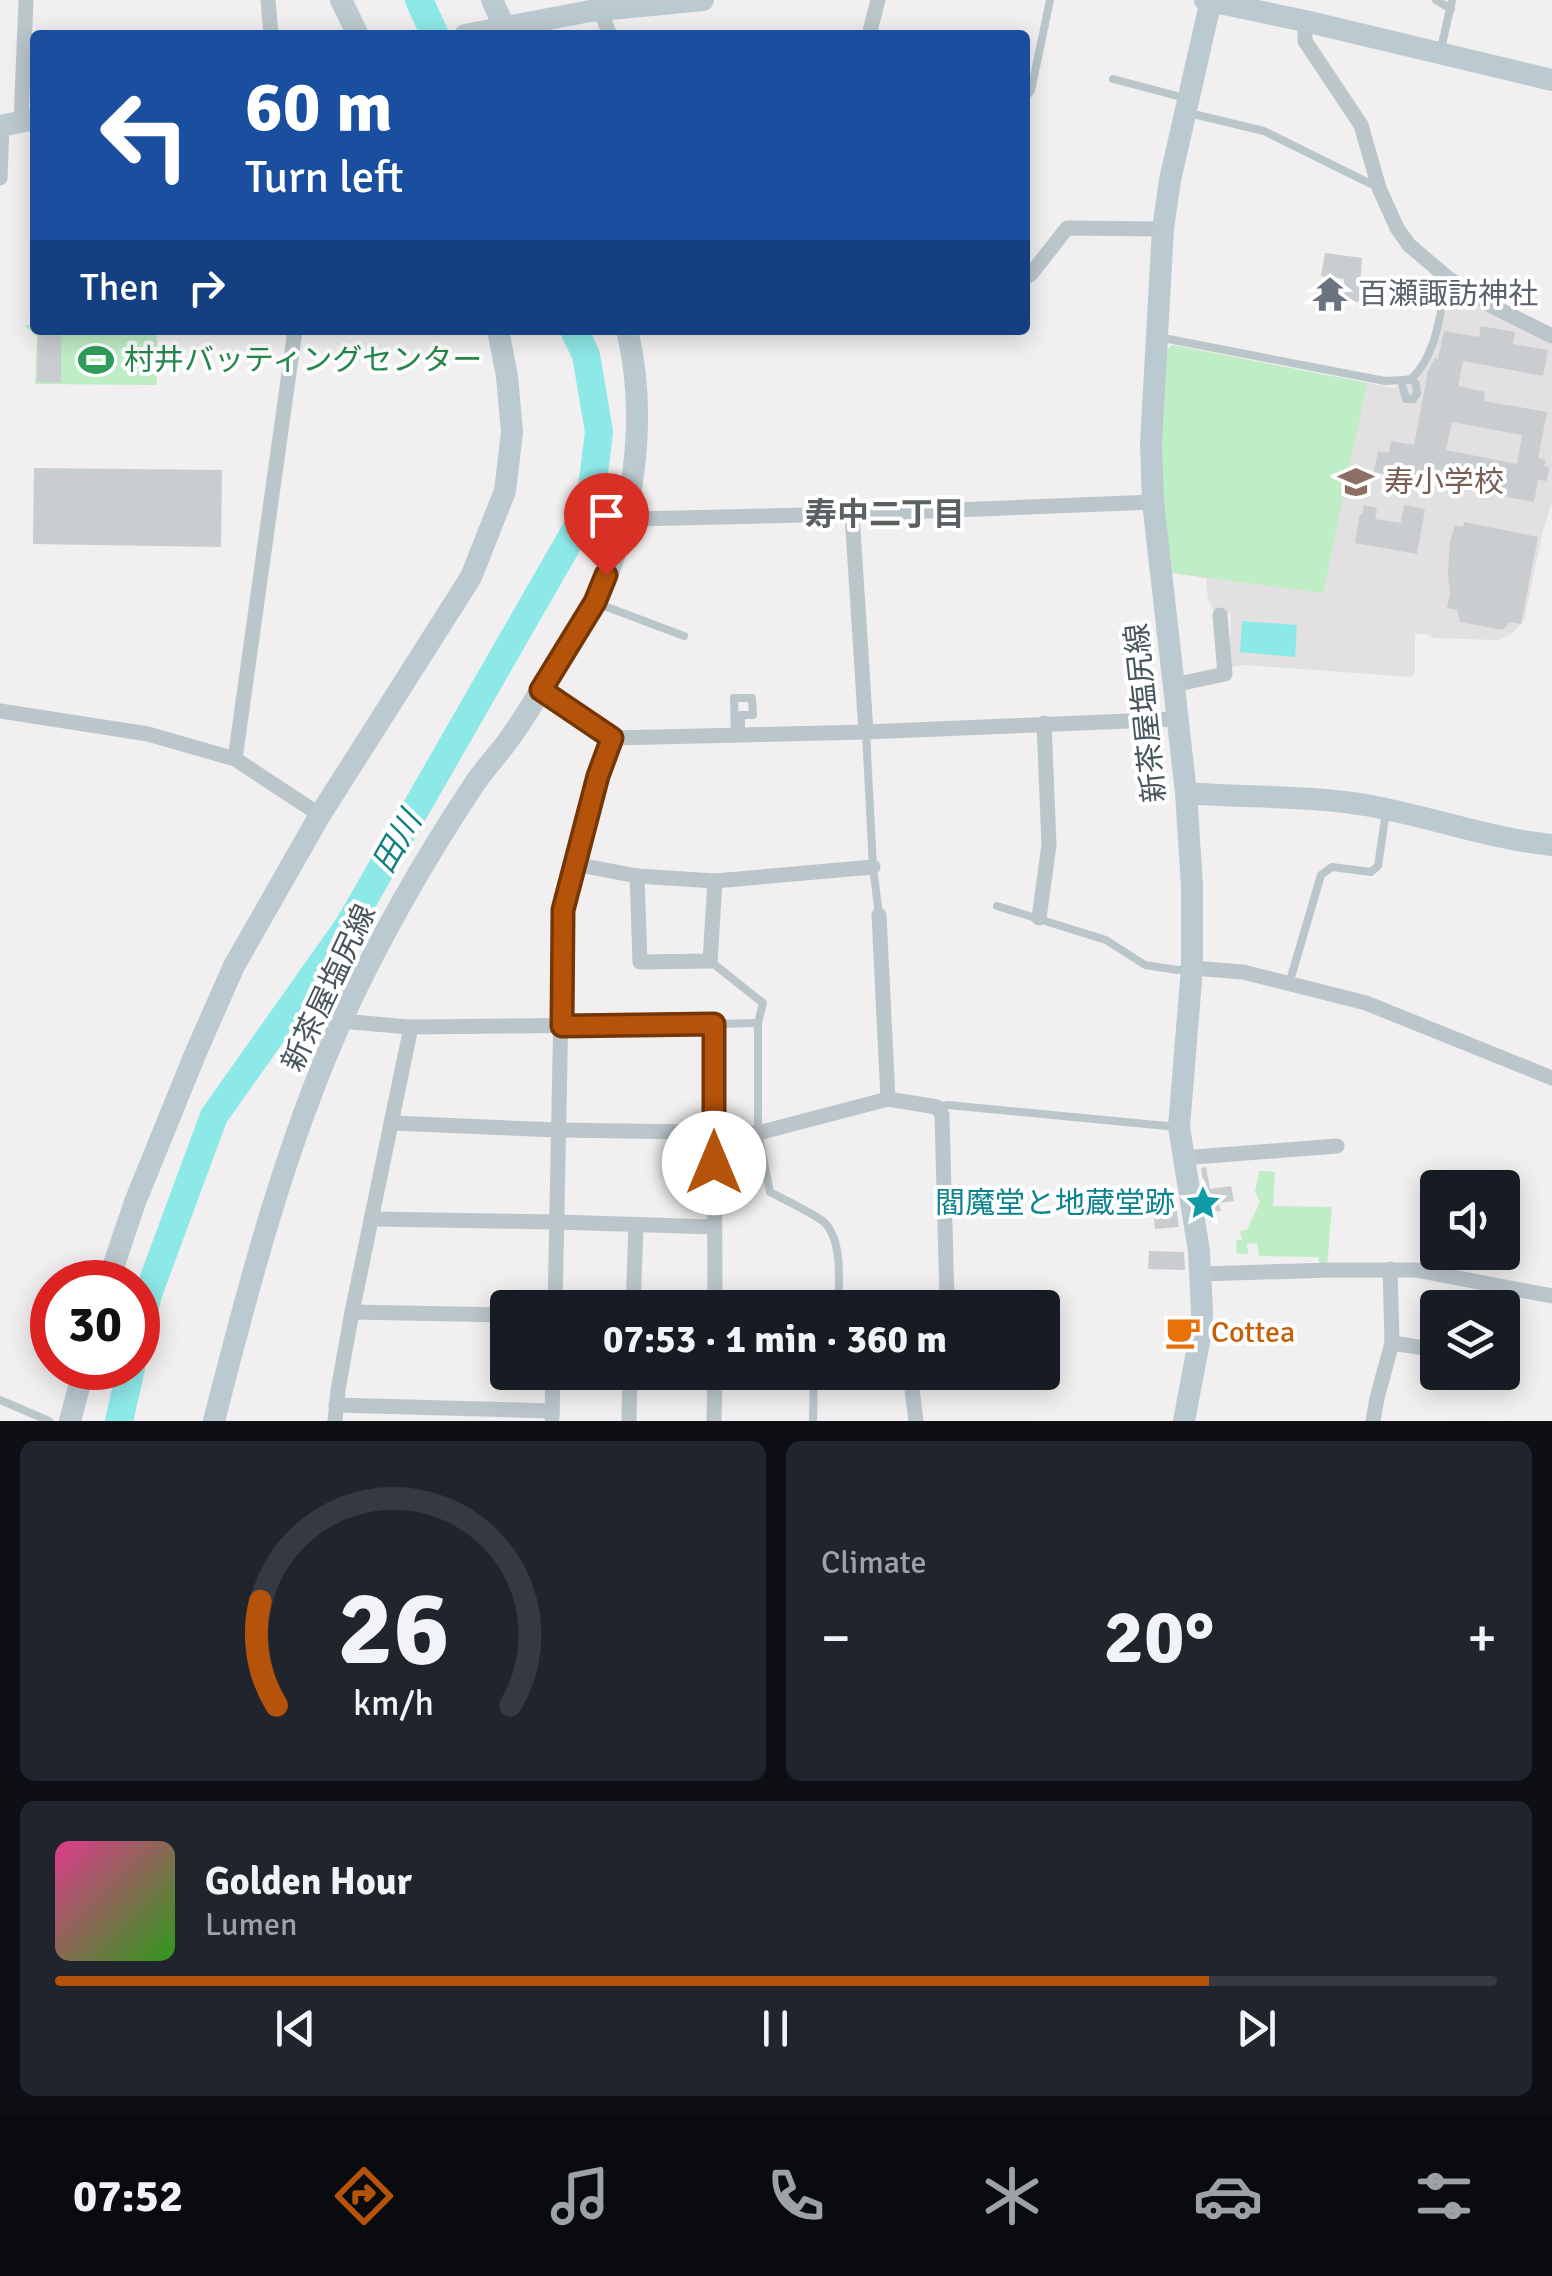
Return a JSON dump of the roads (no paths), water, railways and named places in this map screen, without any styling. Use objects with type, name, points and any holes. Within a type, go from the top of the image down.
[{"type":"main road","points":[[342,0],[356,30]]},
{"type":"main road","points":[[490,30],[492,0]]},
{"type":"main road","points":[[498,30],[592,7],[704,0]]},
{"type":"main road","points":[[1209,0],[1552,80]]},
{"type":"main road","name":"新茶屋塩尻線","points":[[1184,1421],[1201,1331],[1201,1274],[1178,1127],[1192,968],[1192,886],[1186,793],[1153,502],[1151,443],[1163,229],[1209,0]]},
{"type":"main road","points":[[115,1260],[135,1202],[226,984],[320,815],[471,576],[505,491],[512,432],[499,335]]},
{"type":"main road","name":"新茶屋塩尻線","points":[[214,1421],[282,1177],[343,1018],[396,912],[595,602],[626,518],[632,480],[636,401],[628,335]]},
{"type":"main road","points":[[1186,793],[1345,802],[1552,845]]},
{"type":"main road","points":[[70,1421],[78,1390]]},
{"type":"street","points":[[0,178],[15,123],[26,0]]},
{"type":"street","points":[[268,0],[271,30]]},
{"type":"street","points":[[869,30],[878,0]]},
{"type":"street","points":[[592,7],[607,30]]},
{"type":"street","points":[[1305,21],[1305,41],[1361,124],[1379,188],[1409,246],[1448,278],[1492,306],[1552,336]]},
{"type":"street","points":[[1030,275],[1067,228],[1163,229]]},
{"type":"street","points":[[234,759],[294,335]]},
{"type":"street","points":[[636,519],[1153,502]]},
{"type":"street","points":[[852,514],[866,732]]},
{"type":"street","points":[[1173,685],[1225,674],[1220,615]]},
{"type":"street","points":[[541,690],[612,738],[1176,719]]},
{"type":"street","points":[[0,711],[148,734],[234,759],[320,815]]},
{"type":"street","points":[[1039,918],[1049,845],[1044,724]]},
{"type":"street","points":[[556,1290],[563,910],[598,776],[612,738]]},
{"type":"street","points":[[574,864],[637,876],[715,881],[873,867]]},
{"type":"street","points":[[637,876],[640,962],[710,961],[715,881]]},
{"type":"street","points":[[880,915],[888,1099]]},
{"type":"street","points":[[1192,968],[1243,972],[1366,1003],[1552,1078]]},
{"type":"street","points":[[343,1018],[411,1027],[714,1024],[715,1290]]},
{"type":"street","points":[[411,1027],[335,1413],[552,1416],[553,1390]]},
{"type":"street","points":[[392,1123],[758,1133],[888,1099],[937,1106],[942,1115],[947,1290]]},
{"type":"street","points":[[1182,1158],[1337,1146]]},
{"type":"street","points":[[372,1219],[714,1227]]},
{"type":"street","points":[[634,1290],[636,1225]]},
{"type":"street","points":[[1373,1421],[1392,1342],[1390,1269]]},
{"type":"street","points":[[1201,1274],[1416,1270],[1552,1296]]},
{"type":"street","points":[[352,1312],[490,1316]]},
{"type":"street","points":[[1392,1342],[1420,1347]]},
{"type":"street","points":[[629,1421],[630,1390]]},
{"type":"street","points":[[714,1421],[715,1390]]},
{"type":"street","points":[[912,1390],[916,1421]]},
{"type":"lane","points":[[1030,93],[1050,0]]},
{"type":"lane","points":[[1436,0],[1451,4],[1440,53]]},
{"type":"lane","points":[[1112,80],[1264,131],[1379,188]]},
{"type":"lane","points":[[1158,336],[1386,381],[1408,379],[1428,356],[1448,278]]},
{"type":"lane","points":[[595,602],[684,636]]},
{"type":"lane","points":[[734,698],[752,698],[753,715],[742,715],[738,735],[734,698]]},
{"type":"lane","points":[[866,732],[873,867],[880,915]]},
{"type":"lane","points":[[1289,984],[1321,874],[1332,867],[1371,872],[1378,866],[1386,809]]},
{"type":"lane","points":[[997,906],[1106,940],[1145,965],[1192,968]]},
{"type":"lane","points":[[710,961],[763,1004],[758,1023],[758,1133],[770,1192],[825,1224],[840,1270],[839,1290]]},
{"type":"lane","points":[[714,1024],[758,1023]]},
{"type":"lane","points":[[937,1106],[1178,1127]]},
{"type":"lane","points":[[813,1421],[814,1390]]},
{"type":"lane","points":[[0,1400],[49,1421]]},
{"type":"water","points":[[1242,621],[1297,625],[1295,657],[1240,652]]},
{"type":"waterway","name":"田川","points":[[419,0],[433,30]]},
{"type":"waterway","name":"田川","points":[[160,1262],[214,1116],[349,925],[590,505],[599,432],[586,355],[576,335]]},
{"type":"waterway","name":"田川","points":[[119,1421],[126,1390]]},
{"type":"place","name":"百瀬諏訪神社","points":[[1330,294]]},
{"type":"place","name":"村井バッティングセンター","points":[[96,360]]},
{"type":"place","name":"寿小学校","points":[[1356,482]]},
{"type":"place","name":"閻魔堂と地蔵堂跡","points":[[1203,1203]]},
{"type":"place","name":"Cottea","points":[[1183,1332]]},
{"type":"district","name":"寿中二丁目","points":[[885,514]]}]
